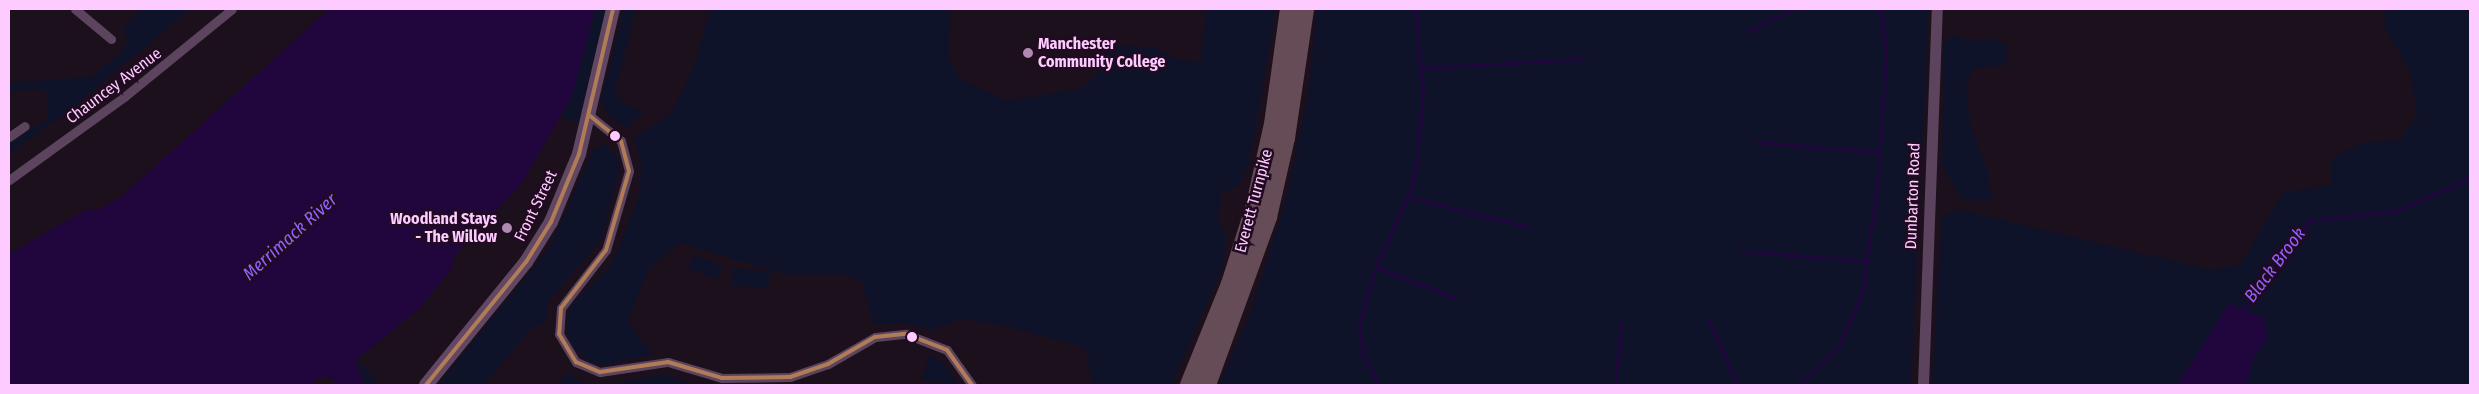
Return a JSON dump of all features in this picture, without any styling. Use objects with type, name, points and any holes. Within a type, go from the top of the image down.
[{"type":"highway","name":"Everett Turnpike","points":[[1189,385],[1230,284],[1255,205],[1273,124],[1289,9]]},
{"type":"highway","name":"Everett Turnpike","points":[[1207,385],[1270,210],[1286,138],[1305,9]]},
{"type":"main road","name":"Front Street","points":[[426,385],[540,241],[565,192],[589,115],[613,9]]},
{"type":"street","points":[[75,9],[111,39]]},
{"type":"street","name":"Chauncey Avenue","points":[[9,180],[124,98],[232,9]]},
{"type":"street","name":"Dunbarton Road","points":[[1923,385],[1937,9]]},
{"type":"street","points":[[589,115],[621,141],[629,171],[606,250],[571,291],[560,312],[559,334],[576,362],[600,372],[668,362],[722,378],[790,377],[828,364],[875,337],[906,334],[947,350],[972,385]]},
{"type":"street","points":[[9,137],[25,126]]},
{"type":"shaded area","points":[[141,9],[190,9],[69,111],[9,153],[9,144],[48,118],[46,89],[9,91],[9,83],[92,77],[128,45],[124,29]]},
{"type":"shaded area","points":[[595,9],[606,9],[578,123],[561,117],[572,96]]},
{"type":"shaded area","points":[[624,9],[636,9],[615,92],[623,103],[645,112],[626,128],[610,117],[601,102]]},
{"type":"shaded area","points":[[710,9],[950,9],[948,60],[961,79],[1007,101],[1083,88],[1105,65],[1108,46],[1154,47],[1174,59],[1200,62],[1206,9],[1276,9],[1249,164],[1238,187],[1221,192],[1218,223],[1226,233],[1223,265],[1172,385],[1093,385],[1085,348],[1006,326],[960,319],[933,330],[907,324],[873,324],[862,281],[842,274],[788,275],[680,243],[649,268],[628,322],[653,354],[604,365],[590,363],[575,349],[567,332],[568,315],[573,303],[611,266],[638,199],[642,165],[634,139],[672,112],[694,66]]},
{"type":"shaded area","points":[[1317,9],[1929,9],[1911,385],[1219,385],[1251,312],[1287,196],[1308,94]]},
{"type":"shaded area","points":[[2386,9],[2470,9],[2470,385],[1932,385],[1942,216],[1957,209],[2211,270],[2240,265],[2283,193],[2332,184],[2332,158],[2360,143],[2400,139],[2417,116],[2410,71],[2386,31]]},
{"type":"shaded area","points":[[1952,35],[1971,41],[1990,38],[2007,45],[2006,65],[1972,69],[1966,88],[1971,128],[1986,165],[1992,198],[1985,202],[1960,198],[1942,165],[1944,41]]},
{"type":"shaded area","points":[[603,144],[617,155],[620,168],[600,241],[548,301],[546,323],[533,326],[484,385],[438,385],[550,247],[593,150]]},
{"type":"shaded area","points":[[693,255],[722,266],[717,279],[688,268]]},
{"type":"shaded area","points":[[733,268],[770,272],[768,289],[731,285]]},
{"type":"shaded area","points":[[929,354],[943,363],[959,385],[921,380]]},
{"type":"shaded area","points":[[357,359],[377,379],[371,385],[365,385]]},
{"type":"shaded area","points":[[568,372],[582,382],[603,385],[558,385]]},
{"type":"shaded area","points":[[665,374],[696,385],[606,385],[638,379]]},
{"type":"water","name":"Merrimack River","points":[[329,9],[595,9],[572,96],[522,183],[454,256],[451,270],[419,309],[355,361],[365,385],[339,385],[329,378],[319,378],[310,385],[9,385],[9,254],[87,209],[98,209],[121,197]]},
{"type":"water","points":[[2229,304],[2262,317],[2266,326],[2267,339],[2253,358],[2247,385],[2177,385]]},
{"type":"waterway","points":[[1378,385],[1364,356],[1359,325],[1376,267],[1411,188],[1417,163],[1423,91],[1415,9]]},
{"type":"waterway","points":[[1746,32],[1794,9]]},
{"type":"waterway","points":[[1799,385],[1839,347],[1862,294],[1877,187],[1886,57],[1881,9]]},
{"type":"waterway","points":[[1419,68],[1584,59]]},
{"type":"waterway","points":[[1757,142],[1879,152]]},
{"type":"waterway","name":"Black Brook","points":[[2241,312],[2309,221],[2396,211],[2470,178]]},
{"type":"waterway","points":[[1407,197],[1529,227]]},
{"type":"waterway","points":[[1742,251],[1867,261]]},
{"type":"waterway","points":[[1376,267],[1456,298]]},
{"type":"waterway","points":[[1709,321],[1738,385]]},
{"type":"waterway","points":[[1615,385],[1621,324]]},
{"type":"transit line","points":[[426,385],[526,262],[551,222],[579,154],[613,9]]},
{"type":"transit line","points":[[589,115],[621,141],[629,171],[606,250],[561,308],[559,334],[576,362],[600,372],[668,362],[722,378],[790,377],[828,364],[875,337],[906,334],[947,350],[972,385]]},
{"type":"place","name":"Manchester Community College","points":[[1028,53]]},
{"type":"place","name":"Woodland Stays - The Willow","points":[[507,228]]}]
